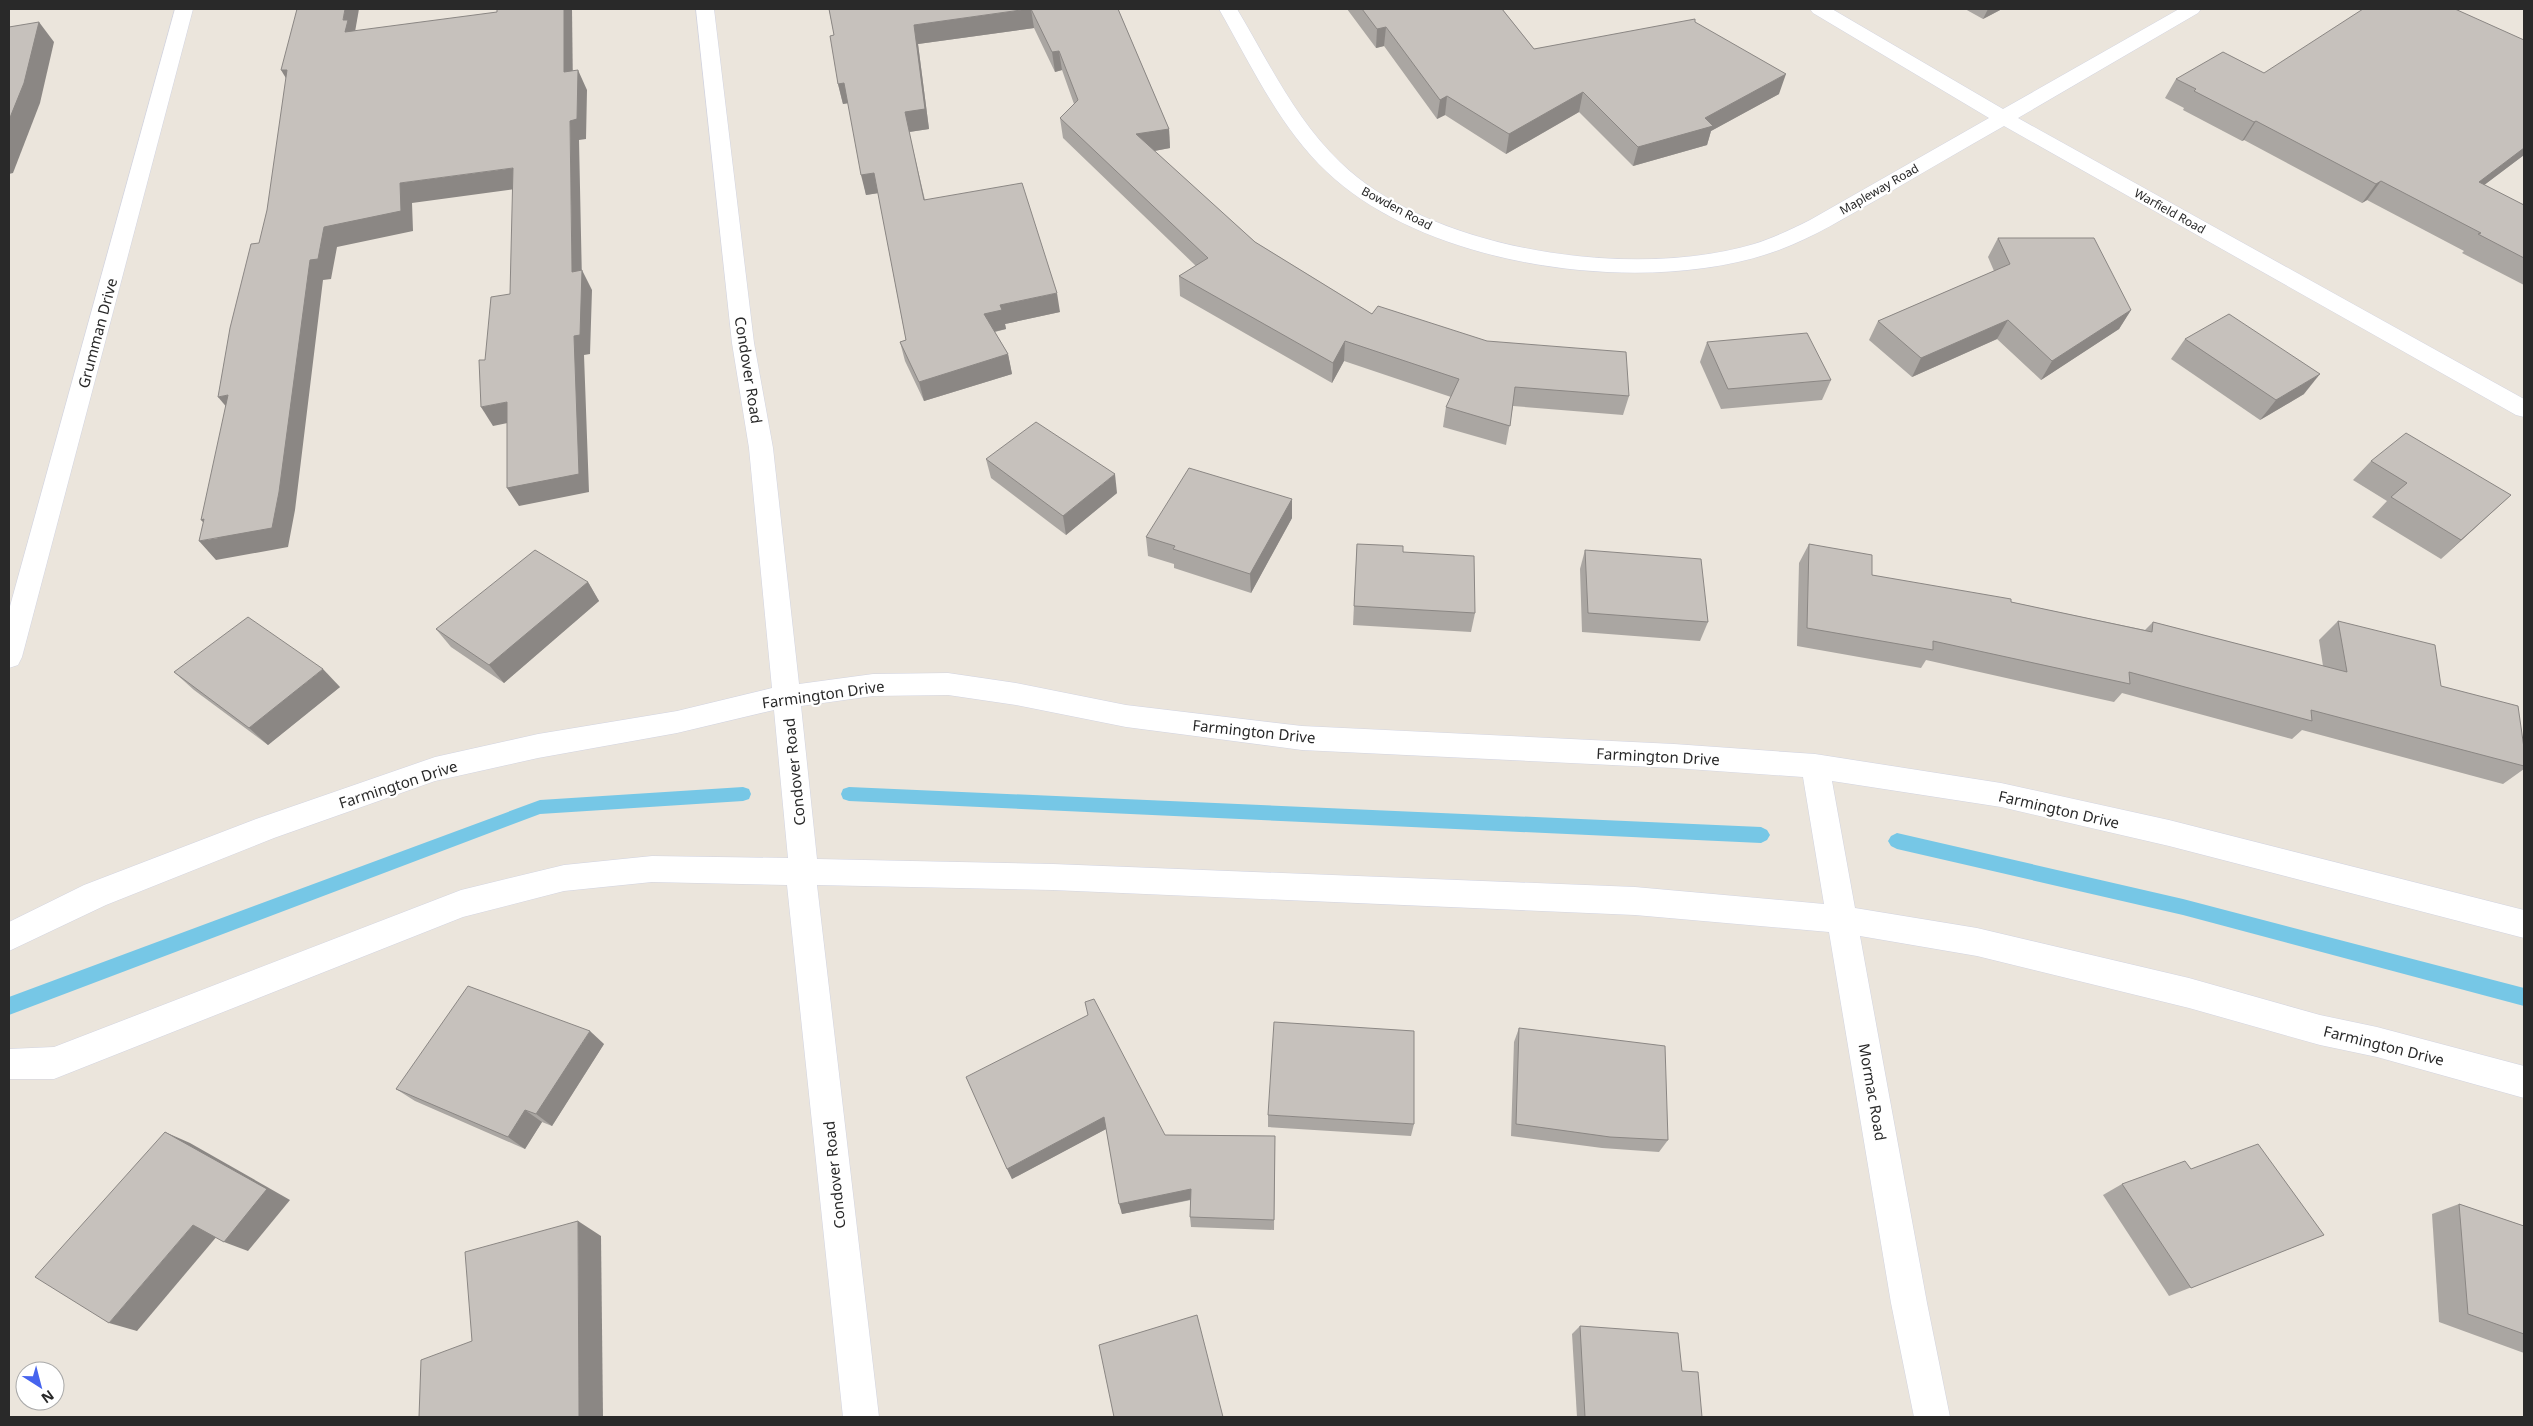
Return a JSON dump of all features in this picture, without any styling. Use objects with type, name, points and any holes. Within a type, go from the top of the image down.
[{"type":"street","name":"Grumman Drive","points":[[9,657],[184,9]]},
{"type":"street","name":"Condover Road","points":[[704,9],[733,240],[743,343],[761,448],[802,856],[800,872],[861,1417]]},
{"type":"street","name":"Bowden Road","points":[[1228,9],[1307,139],[1351,183],[1402,214],[1434,228],[1467,240],[1534,258]]},
{"type":"street","name":"Warfield Road","points":[[1819,9],[2004,118],[2524,409]]},
{"type":"street","name":"Mapleway Road","points":[[1534,258],[1590,265],[1657,266],[1753,252],[1817,225],[2192,9]]},
{"type":"street","name":"Farmington Drive","points":[[9,938],[95,895],[266,828],[435,769],[538,746],[677,722],[767,700],[872,685],[948,684],[1016,694],[1126,716],[1302,738],[1674,756],[1815,766],[2001,795],[2169,833],[2524,924]]},
{"type":"street","name":"Mormac Road","points":[[1815,766],[1844,920],[1908,1293],[1932,1417]]},
{"type":"street","name":"Farmington Drive","points":[[9,1064],[54,1064],[462,904],[564,878],[652,869],[1053,877],[1635,901],[1844,920],[1986,945],[2189,993],[2320,1030],[2377,1042],[2524,1082]]},
{"type":"building","points":[[297,9],[345,9],[343,20],[348,20],[345,32],[497,12],[497,9],[564,9],[564,72],[578,70],[577,119],[570,121],[572,272],[582,270],[580,335],[574,336],[579,474],[507,488],[507,402],[481,407],[479,360],[485,360],[491,297],[510,294],[513,168],[400,183],[401,211],[324,227],[318,259],[310,260],[279,492],[272,528],[199,541],[204,519],[201,520],[228,395],[218,397],[230,328],[251,244],[259,243],[267,210],[287,70],[281,70]]},
{"type":"building","points":[[829,9],[1028,9],[914,25],[925,109],[905,112],[924,200],[1022,183],[1057,293],[1000,305],[1002,310],[984,314],[1008,354],[919,382],[900,342],[906,340],[874,173],[861,175],[844,83],[838,84],[830,36],[834,35]]},
{"type":"building","points":[[1031,9],[1118,9],[1169,129],[1136,134],[1255,242],[1372,314],[1378,306],[1487,341],[1626,352],[1629,396],[1515,387],[1510,426],[1446,407],[1459,379],[1345,341],[1333,363],[1179,276],[1208,258],[1060,118],[1078,100],[1059,51],[1052,52]]},
{"type":"building","points":[[1362,9],[1502,9],[1534,49],[1695,19],[1695,22],[1786,74],[1705,118],[1713,126],[1638,147],[1583,92],[1509,134],[1447,96],[1440,100],[1386,27],[1377,29]]},
{"type":"building","points":[[2363,9],[2455,9],[2524,40],[2524,148],[2479,182],[2524,205],[2524,258],[2478,234],[2481,233],[2381,181],[2376,184],[2194,91],[2196,89],[2176,79],[2223,52],[2264,73]]},
{"type":"building","points":[[39,22],[24,83],[9,120],[9,27]]},
{"type":"building","points":[[1998,238],[2094,238],[2131,310],[2052,361],[2008,320],[1921,358],[1878,321],[2010,264]]},
{"type":"building","points":[[2229,314],[2320,374],[2276,400],[2185,339]]},
{"type":"building","points":[[1807,333],[1831,380],[1728,389],[1707,342]]},
{"type":"building","points":[[1036,422],[1115,474],[1063,516],[986,459]]},
{"type":"building","points":[[2406,433],[2511,495],[2461,540],[2391,497],[2407,483],[2371,461]]},
{"type":"building","points":[[1189,468],[1292,499],[1250,574],[1173,549],[1175,546],[1146,537]]},
{"type":"building","points":[[1357,544],[1403,546],[1403,552],[1474,556],[1475,613],[1354,606]]},
{"type":"building","points":[[1809,544],[1872,555],[1872,575],[2011,599],[2011,602],[2152,632],[2153,622],[2347,672],[2338,621],[2435,645],[2441,686],[2518,706],[2524,748],[2524,766],[2311,710],[2312,721],[2129,672],[2130,684],[1933,641],[1933,650],[1807,628]]},
{"type":"building","points":[[535,550],[588,582],[489,665],[436,629]]},
{"type":"building","points":[[1585,550],[1701,559],[1708,622],[1588,613]]},
{"type":"building","points":[[248,617],[323,669],[249,728],[174,672]]},
{"type":"building","points":[[468,986],[590,1031],[536,1114],[525,1110],[508,1137],[396,1089]]},
{"type":"building","points":[[1094,999],[1165,1135],[1275,1136],[1274,1220],[1190,1217],[1191,1189],[1119,1204],[1104,1117],[1007,1169],[966,1077],[1088,1015],[1085,1002]]},
{"type":"building","points":[[1274,1022],[1414,1031],[1414,1124],[1268,1115]]},
{"type":"building","points":[[1519,1028],[1665,1046],[1668,1140],[1610,1137],[1516,1124]]},
{"type":"building","points":[[165,1132],[267,1189],[224,1242],[193,1225],[109,1323],[35,1277]]},
{"type":"building","points":[[2258,1144],[2324,1235],[2191,1288],[2122,1184],[2185,1161],[2191,1169]]},
{"type":"building","points":[[2459,1204],[2524,1226],[2524,1334],[2468,1314]]},
{"type":"building","points":[[578,1221],[579,1417],[419,1417],[421,1360],[472,1341],[465,1252]]},
{"type":"building","points":[[1197,1315],[1223,1417],[1114,1417],[1099,1345]]},
{"type":"building","points":[[1580,1326],[1678,1333],[1682,1371],[1698,1372],[1702,1417],[1585,1417]]},
{"type":"waterway","points":[[9,1006],[540,807],[743,794]]},
{"type":"waterway","points":[[849,794],[1761,835]]},
{"type":"waterway","points":[[1897,841],[2183,907],[2524,997]]}]
